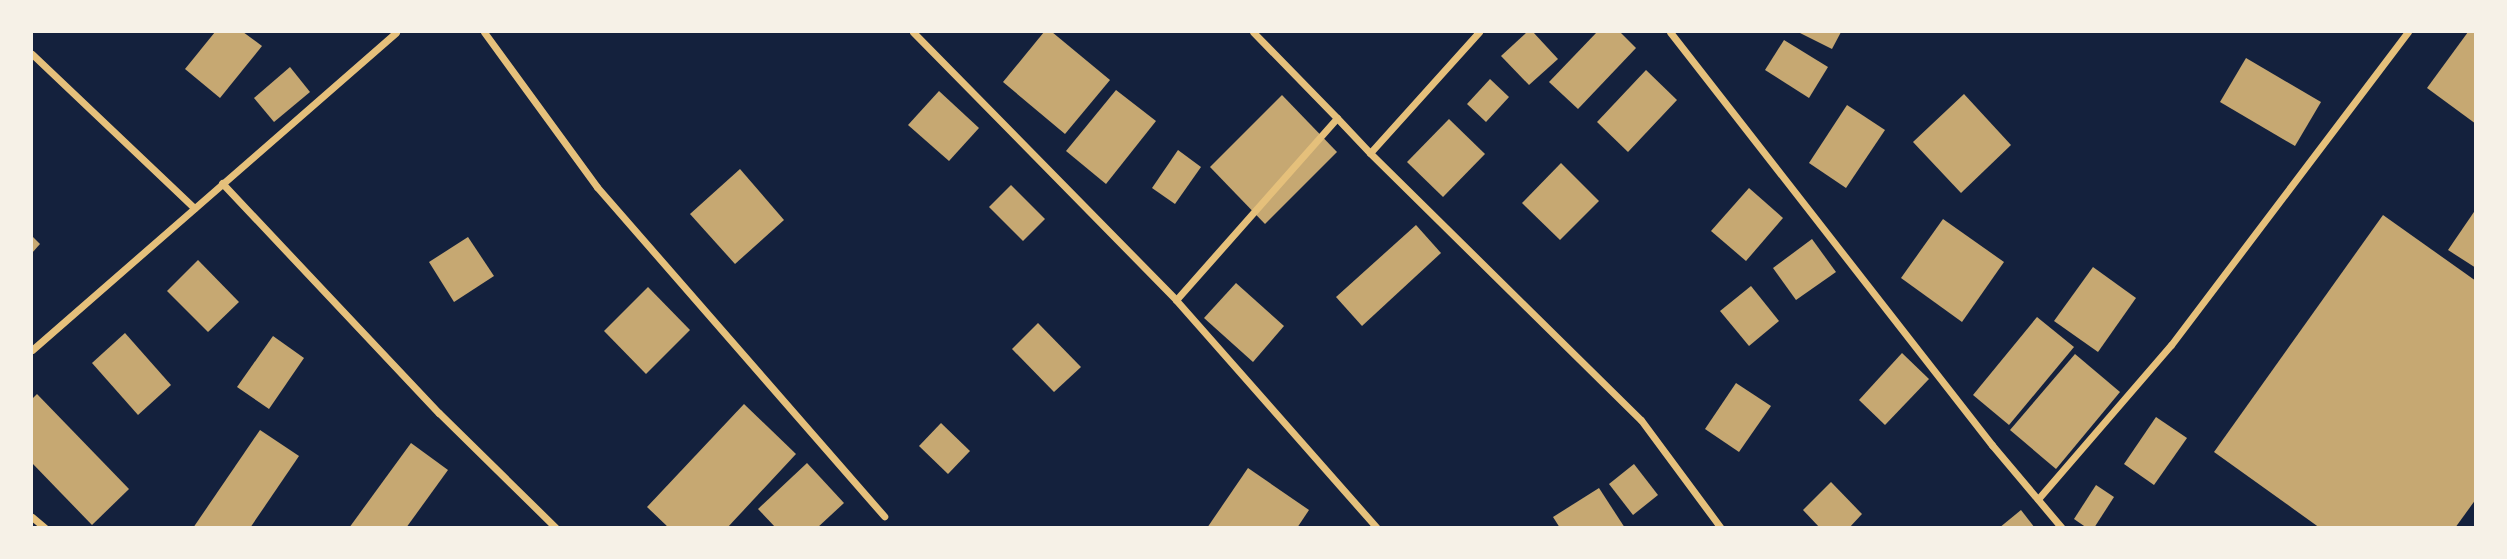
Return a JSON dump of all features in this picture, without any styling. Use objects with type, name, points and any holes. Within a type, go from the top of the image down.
[{"type":"street","points":[[32,350],[396,32]]},
{"type":"street","points":[[484,32],[597,187],[884,516]]},
{"type":"street","points":[[913,32],[1176,300],[1377,527]]},
{"type":"street","points":[[1254,32],[1370,153],[1641,420],[1721,527]]},
{"type":"street","points":[[1370,153],[1479,32]]},
{"type":"street","points":[[1670,32],[2038,499],[2063,527]]},
{"type":"street","points":[[2038,499],[2171,345],[2408,32]]},
{"type":"street","points":[[32,54],[194,208]]},
{"type":"street","points":[[1176,300],[1337,118]]},
{"type":"street","points":[[222,183],[439,413],[556,527]]},
{"type":"street","points":[[32,517],[45,527]]},
{"type":"building","points":[[215,32],[243,32],[262,46],[220,98],[185,69]]},
{"type":"building","points":[[1044,32],[1052,32],[1110,80],[1065,134],[1003,82]]},
{"type":"building","points":[[1527,32],[1533,32],[1558,59],[1529,85],[1501,56]]},
{"type":"building","points":[[1597,32],[1620,32],[1636,48],[1578,109],[1549,82]]},
{"type":"building","points":[[1798,32],[1841,32],[1832,49]]},
{"type":"building","points":[[2468,32],[2476,32],[2476,124],[2427,88]]},
{"type":"building","points":[[1784,40],[1828,67],[1809,98],[1765,70]]},
{"type":"building","points":[[2246,58],[2321,102],[2295,146],[2220,102]]},
{"type":"building","points":[[290,67],[310,92],[274,122],[254,98]]},
{"type":"building","points":[[1646,70],[1677,100],[1628,152],[1597,122]]},
{"type":"building","points":[[1490,79],[1509,97],[1486,122],[1467,104]]},
{"type":"building","points":[[1116,90],[1156,121],[1106,184],[1066,151]]},
{"type":"building","points":[[939,91],[979,128],[949,161],[908,125]]},
{"type":"building","points":[[1964,94],[2011,145],[1961,193],[1913,142]]},
{"type":"building","points":[[1282,95],[1337,152],[1265,224],[1210,167]]},
{"type":"building","points":[[1847,105],[1885,130],[1846,188],[1809,163]]},
{"type":"building","points":[[1449,119],[1485,154],[1443,197],[1407,162]]},
{"type":"building","points":[[1178,150],[1201,167],[1175,204],[1152,188]]},
{"type":"building","points":[[1561,163],[1599,201],[1560,240],[1522,203]]},
{"type":"building","points":[[740,169],[784,220],[735,264],[690,214]]},
{"type":"building","points":[[1011,185],[1045,219],[1023,241],[989,207]]},
{"type":"building","points":[[1749,188],[1783,218],[1746,261],[1711,231]]},
{"type":"building","points":[[2476,209],[2476,268],[2448,250]]},
{"type":"building","points":[[2383,215],[2476,281],[2476,499],[2455,528],[2320,528],[2214,452]]},
{"type":"building","points":[[1943,219],[2004,262],[1962,322],[1901,278]]},
{"type":"building","points":[[1416,225],[1441,253],[1362,326],[1336,297]]},
{"type":"building","points":[[32,236],[40,244],[32,253]]},
{"type":"building","points":[[468,237],[494,276],[454,302],[429,262]]},
{"type":"building","points":[[1812,239],[1836,272],[1796,300],[1773,268]]},
{"type":"building","points":[[198,260],[239,302],[208,332],[167,291]]},
{"type":"building","points":[[2093,267],[2136,298],[2098,352],[2054,321]]},
{"type":"building","points":[[1236,283],[1284,326],[1253,362],[1204,318]]},
{"type":"building","points":[[1751,286],[1779,321],[1749,346],[1720,311]]},
{"type":"building","points":[[648,287],[690,330],[646,374],[604,331]]},
{"type":"building","points":[[2037,317],[2074,347],[2009,425],[1973,395]]},
{"type":"building","points":[[1038,323],[1081,367],[1054,392],[1012,349]]},
{"type":"building","points":[[125,333],[171,385],[138,415],[92,363]]},
{"type":"building","points":[[273,336],[304,358],[269,409],[237,387]]},
{"type":"building","points":[[1902,353],[1929,379],[1885,425],[1859,400]]},
{"type":"building","points":[[2075,354],[2120,392],[2056,469],[2010,430]]},
{"type":"building","points":[[1736,383],[1771,406],[1739,452],[1705,429]]},
{"type":"building","points":[[37,394],[129,489],[92,525],[32,463],[32,399]]},
{"type":"building","points":[[744,404],[796,454],[727,528],[669,528],[647,507]]},
{"type":"building","points":[[2156,417],[2187,438],[2154,485],[2124,464]]},
{"type":"building","points":[[941,423],[970,451],[948,474],[919,446]]},
{"type":"building","points":[[260,430],[299,456],[250,528],[193,528]]},
{"type":"building","points":[[411,443],[448,470],[406,528],[349,528]]},
{"type":"building","points":[[807,463],[844,503],[817,528],[776,528],[758,509]]},
{"type":"building","points":[[1634,464],[1658,495],[1633,515],[1609,484]]},
{"type":"building","points":[[1248,468],[1309,510],[1297,528],[1207,528]]},
{"type":"building","points":[[1831,482],[1862,514],[1849,528],[1820,528],[1803,510]]},
{"type":"building","points":[[2096,485],[2114,497],[2094,528],[2087,528],[2074,519]]},
{"type":"building","points":[[1599,488],[1625,528],[1560,528],[1553,517]]},
{"type":"building","points":[[2021,510],[2035,528],[1999,528]]}]
